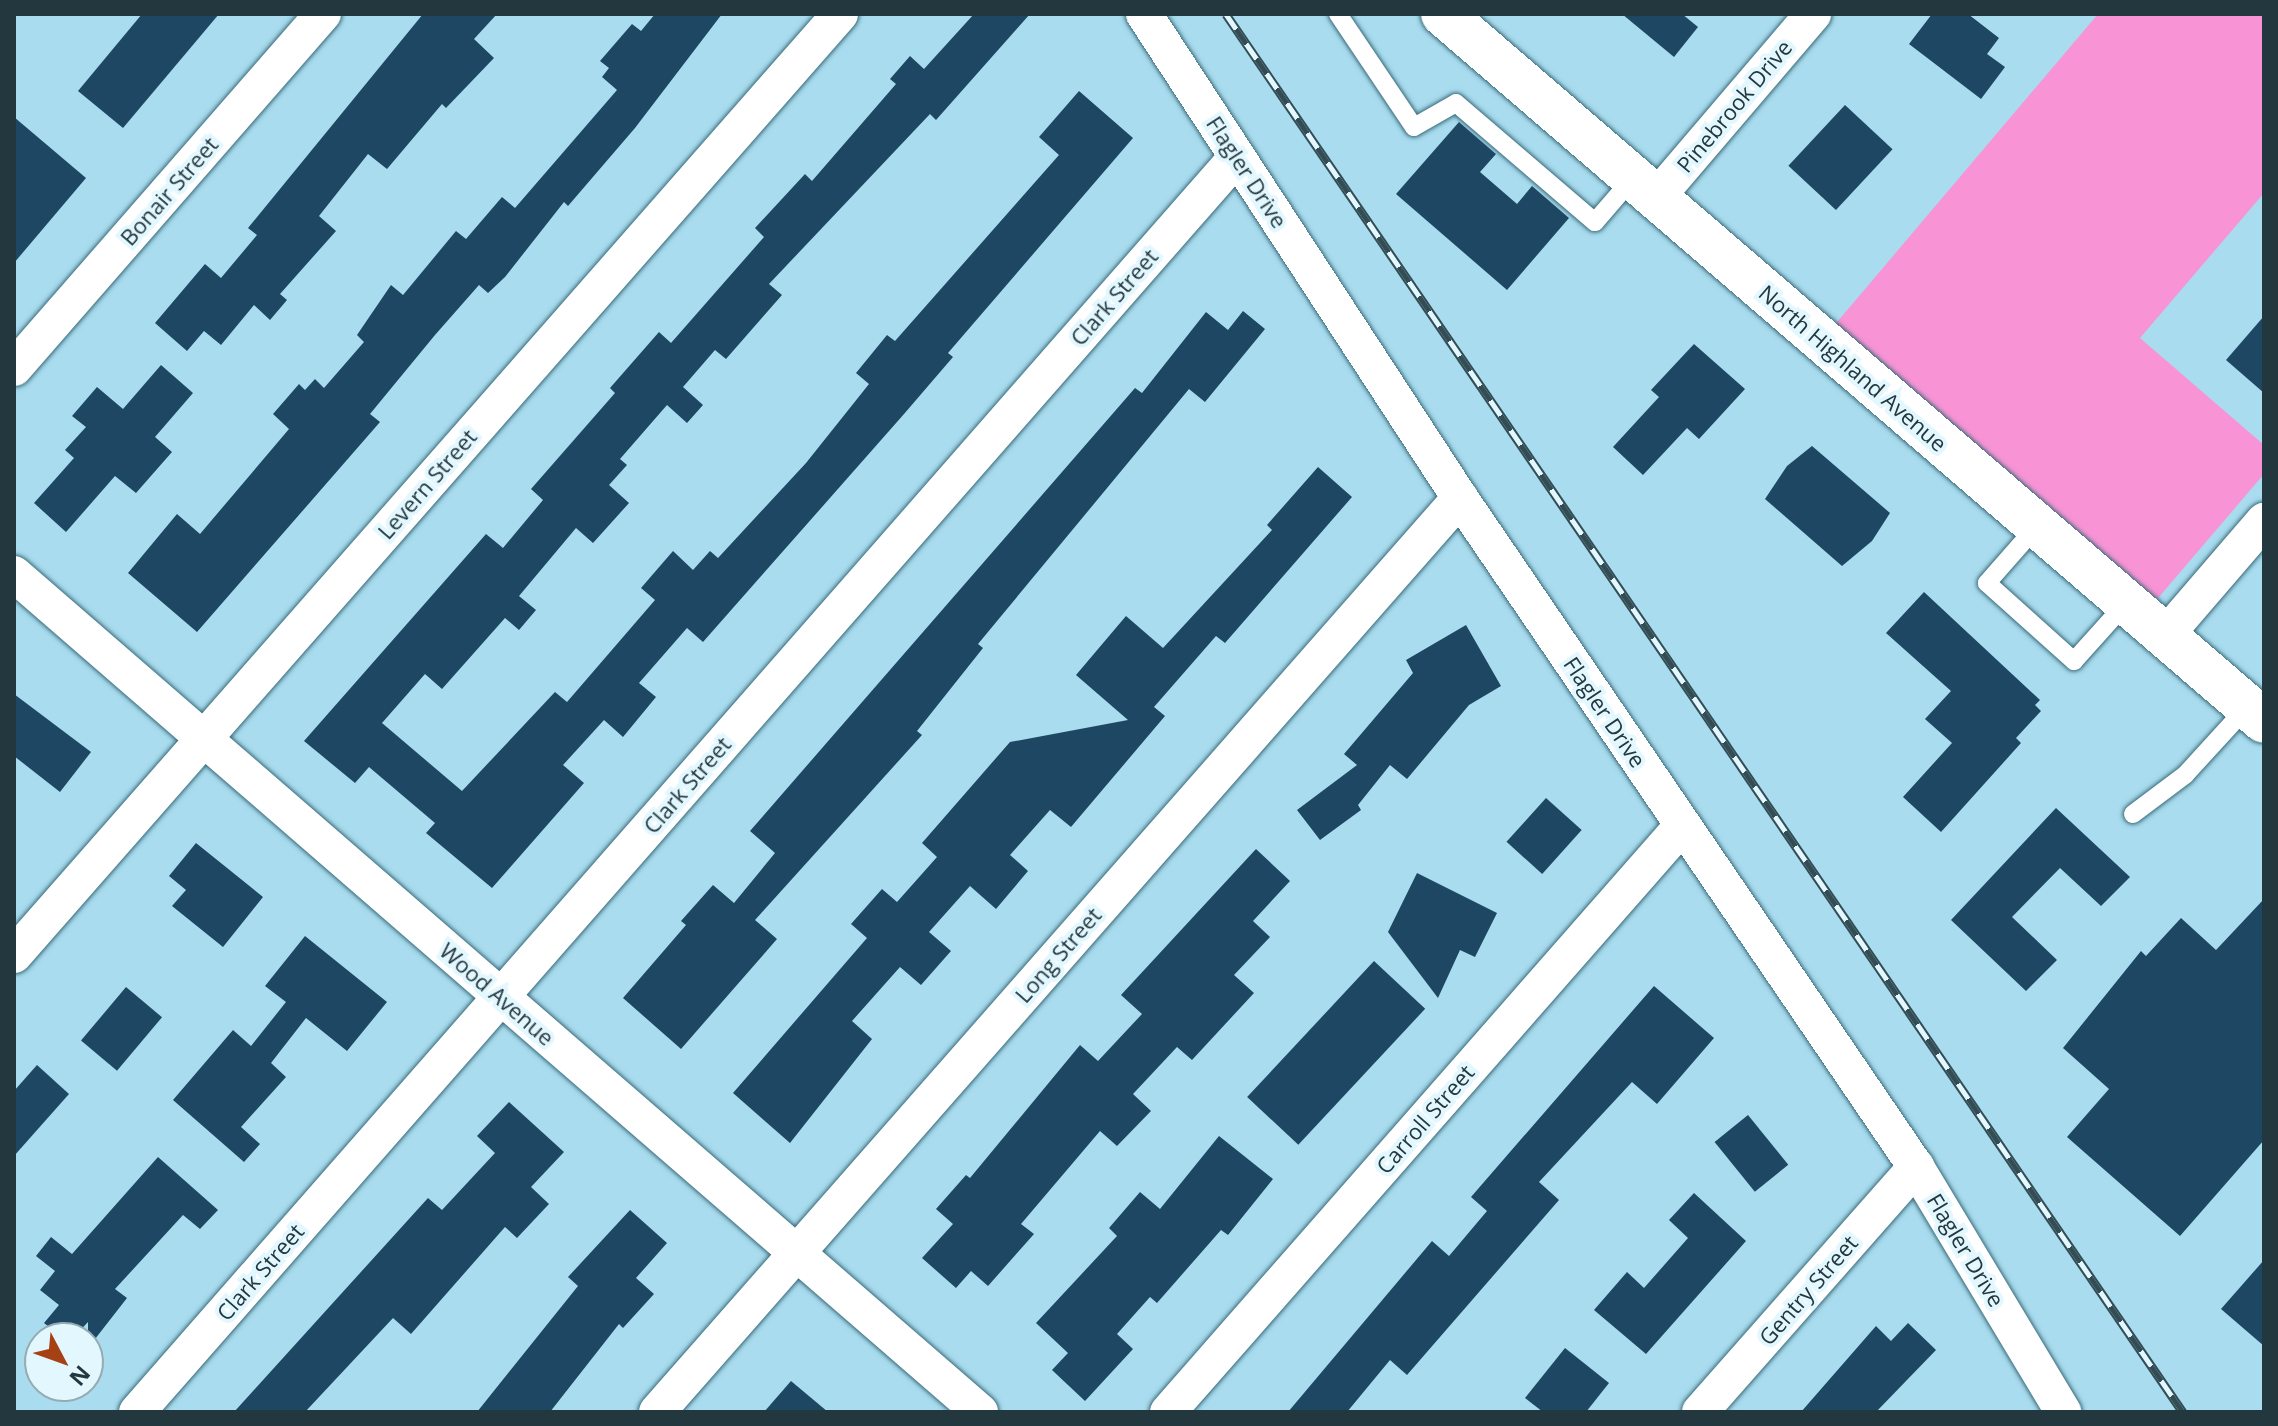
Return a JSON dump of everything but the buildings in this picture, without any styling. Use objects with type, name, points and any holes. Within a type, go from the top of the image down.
[{"type":"street","name":"Bonair Street","points":[[14,368],[323,14]]},
{"type":"street","name":"Levern Street","points":[[14,955],[840,14]]},
{"type":"street","name":"Flagler Drive","points":[[1144,14],[1460,498],[1916,1167],[2063,1412]]},
{"type":"street","name":"North Highland Avenue","points":[[1443,14],[2255,714]]},
{"type":"street","name":"Pinebrook Drive","points":[[1645,188],[1813,14]]},
{"type":"street","name":"Clark Street","points":[[137,1412],[1237,157]]},
{"type":"street","name":"Long Street","points":[[657,1412],[1460,498]]},
{"type":"street","points":[[2165,636],[2264,521]]},
{"type":"street","name":"Wood Avenue","points":[[14,574],[980,1412]]},
{"type":"street","name":"Carroll Street","points":[[1168,1412],[1682,826]]},
{"type":"street","name":"Gentry Street","points":[[1700,1412],[1916,1167]]},
{"type":"lane","points":[[1338,14],[1414,127],[1456,103],[1595,222],[1645,188]]},
{"type":"lane","points":[[2037,526],[1987,583],[2074,661],[2126,603]]},
{"type":"lane","points":[[2133,814],[2185,775],[2255,714]]},
{"type":"shaded area","points":[[2098,14],[2264,14],[2264,193],[2140,338],[2264,445],[2264,474],[2153,604],[1832,328]]},
{"type":"railway","points":[[1226,14],[2183,1412]]}]
